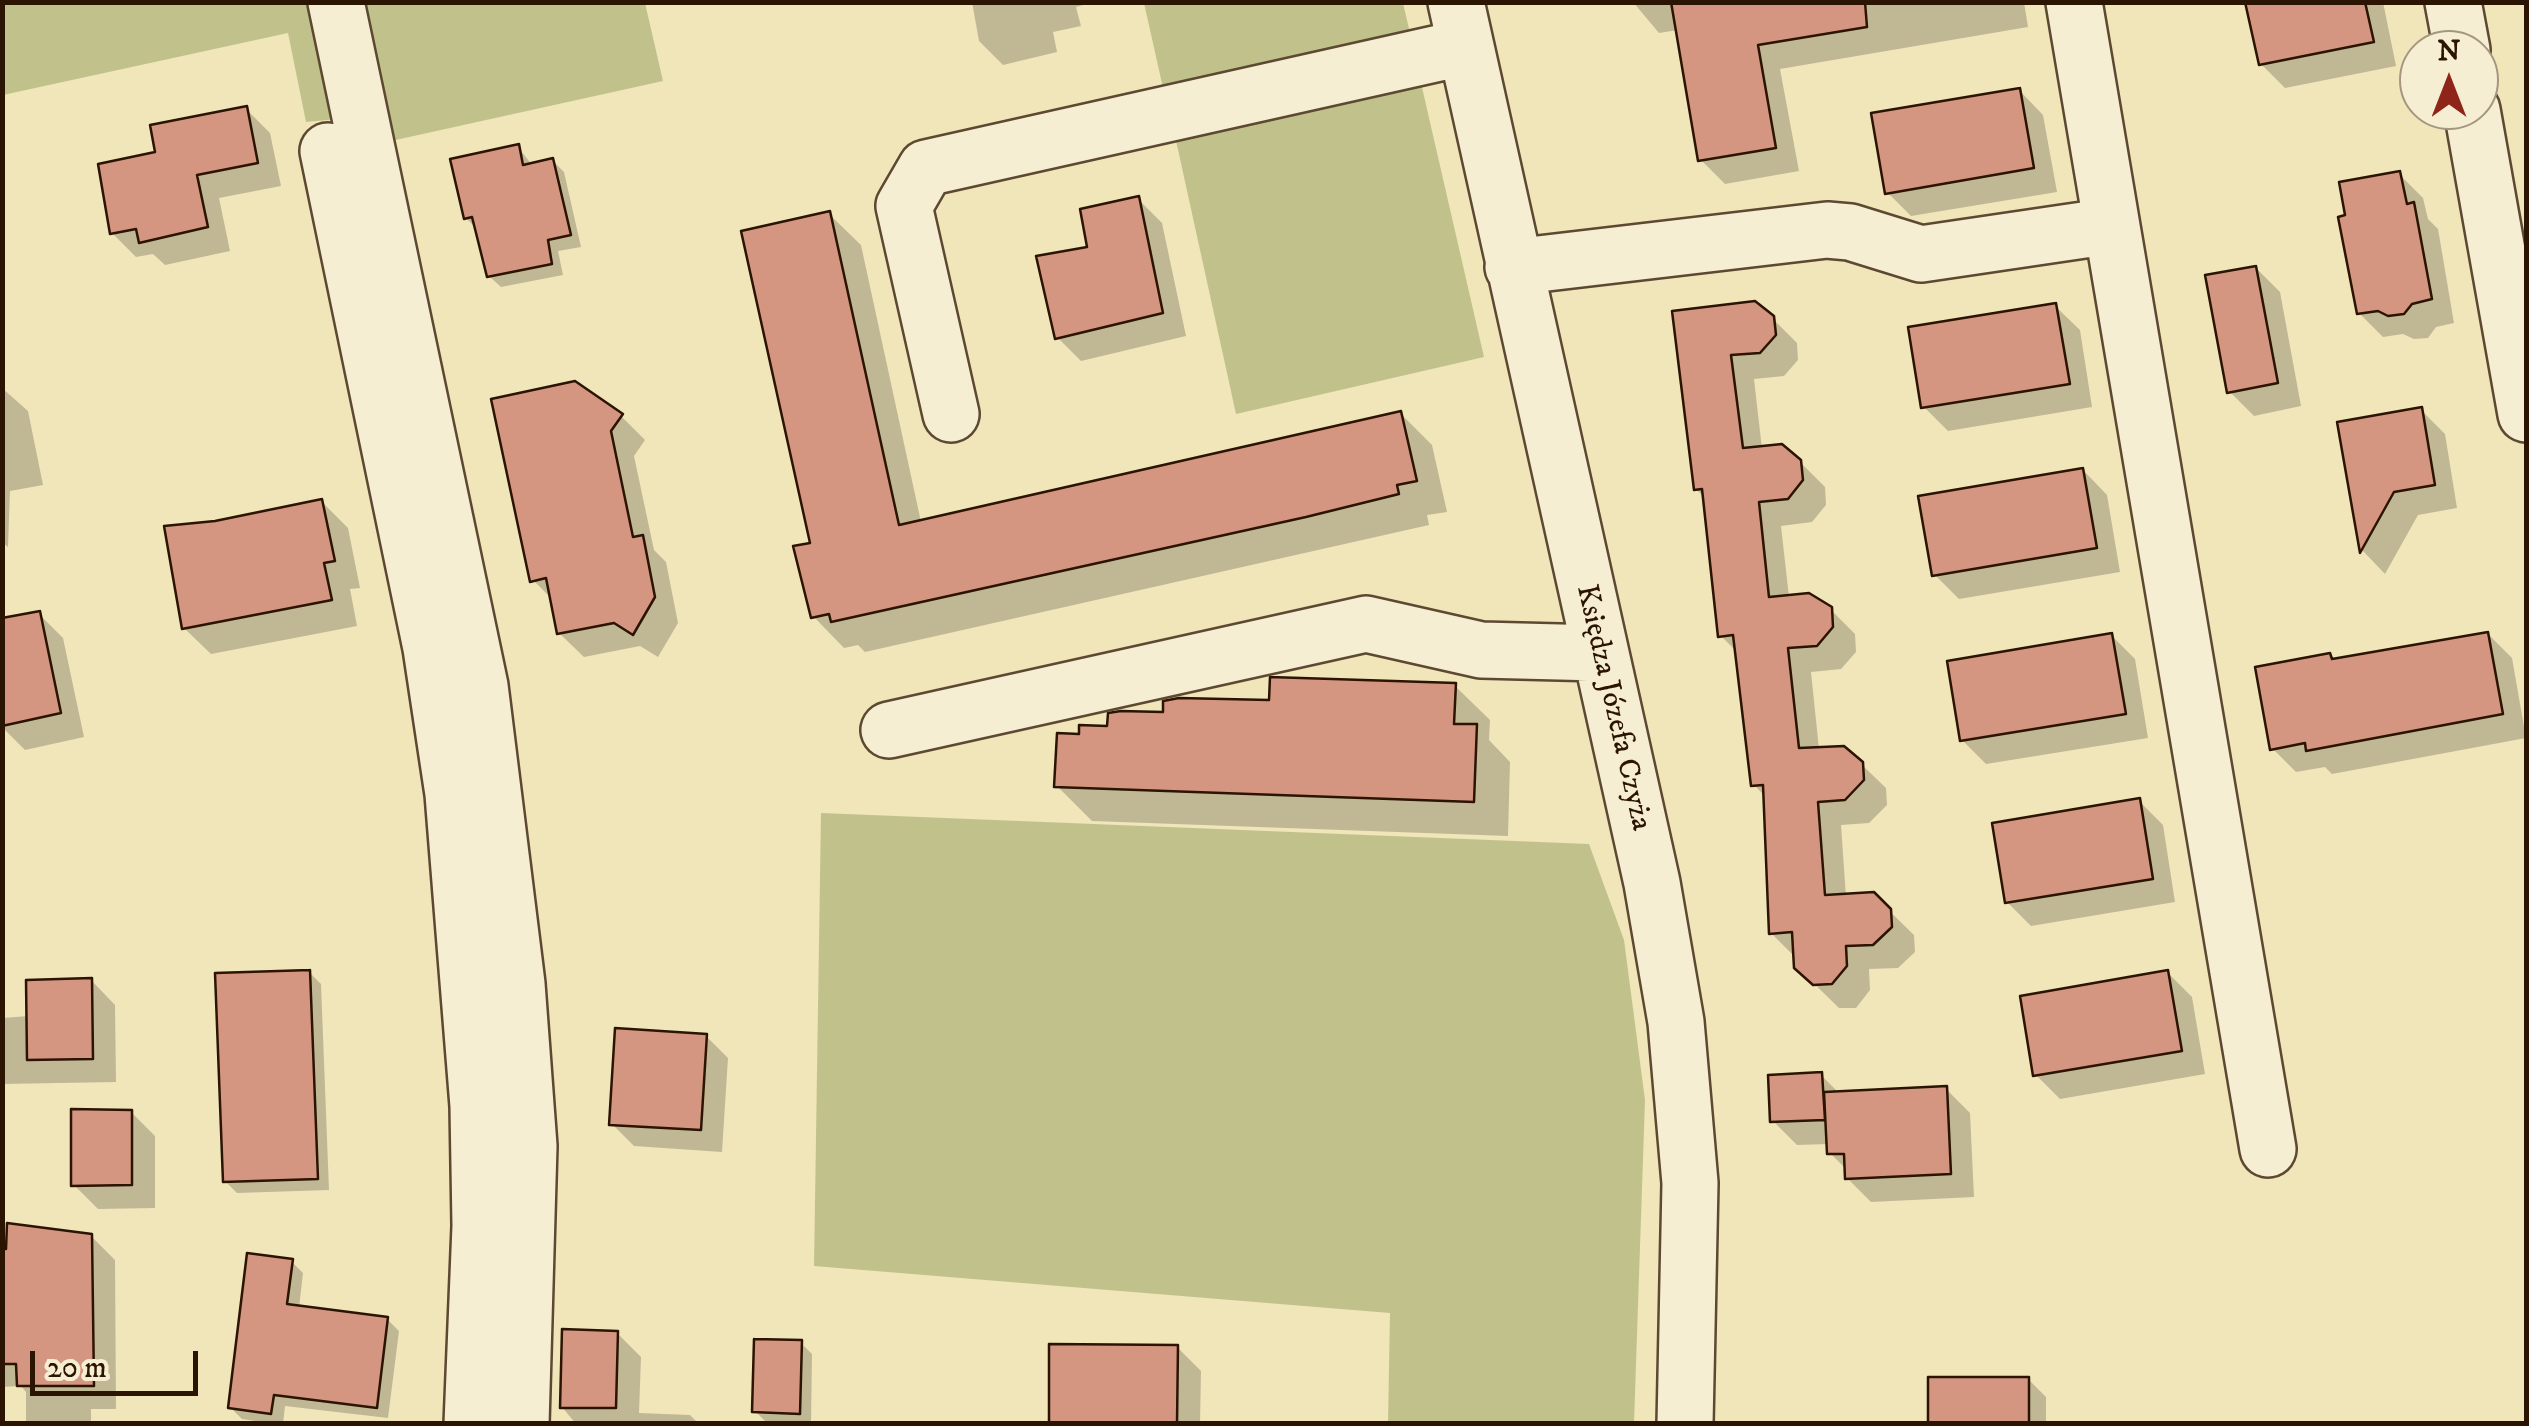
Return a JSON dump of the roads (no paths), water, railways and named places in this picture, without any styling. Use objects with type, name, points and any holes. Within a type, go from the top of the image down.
[{"type":"street","points":[[336,2],[480,686],[517,984],[529,1146],[521,1424]]},
{"type":"street","points":[[2074,2],[2268,1149]]},
{"type":"street","points":[[2453,2],[2458,30]]},
{"type":"street","points":[[950,414],[904,206],[926,168],[1461,24]]},
{"type":"street","name":"Księdza Józefa Czyża","points":[[1461,24],[1652,884],[1676,1022],[1690,1183],[1685,1424]]},
{"type":"street","points":[[2476,130],[2526,414]]},
{"type":"street","points":[[328,152],[430,648],[453,794],[478,1106],[480,1226],[472,1424]]},
{"type":"street","points":[[1513,268],[1827,230],[1850,232],[1921,254],[2110,226]]},
{"type":"street","points":[[888,730],[1366,624],[1482,650],[1599,653]]}]
